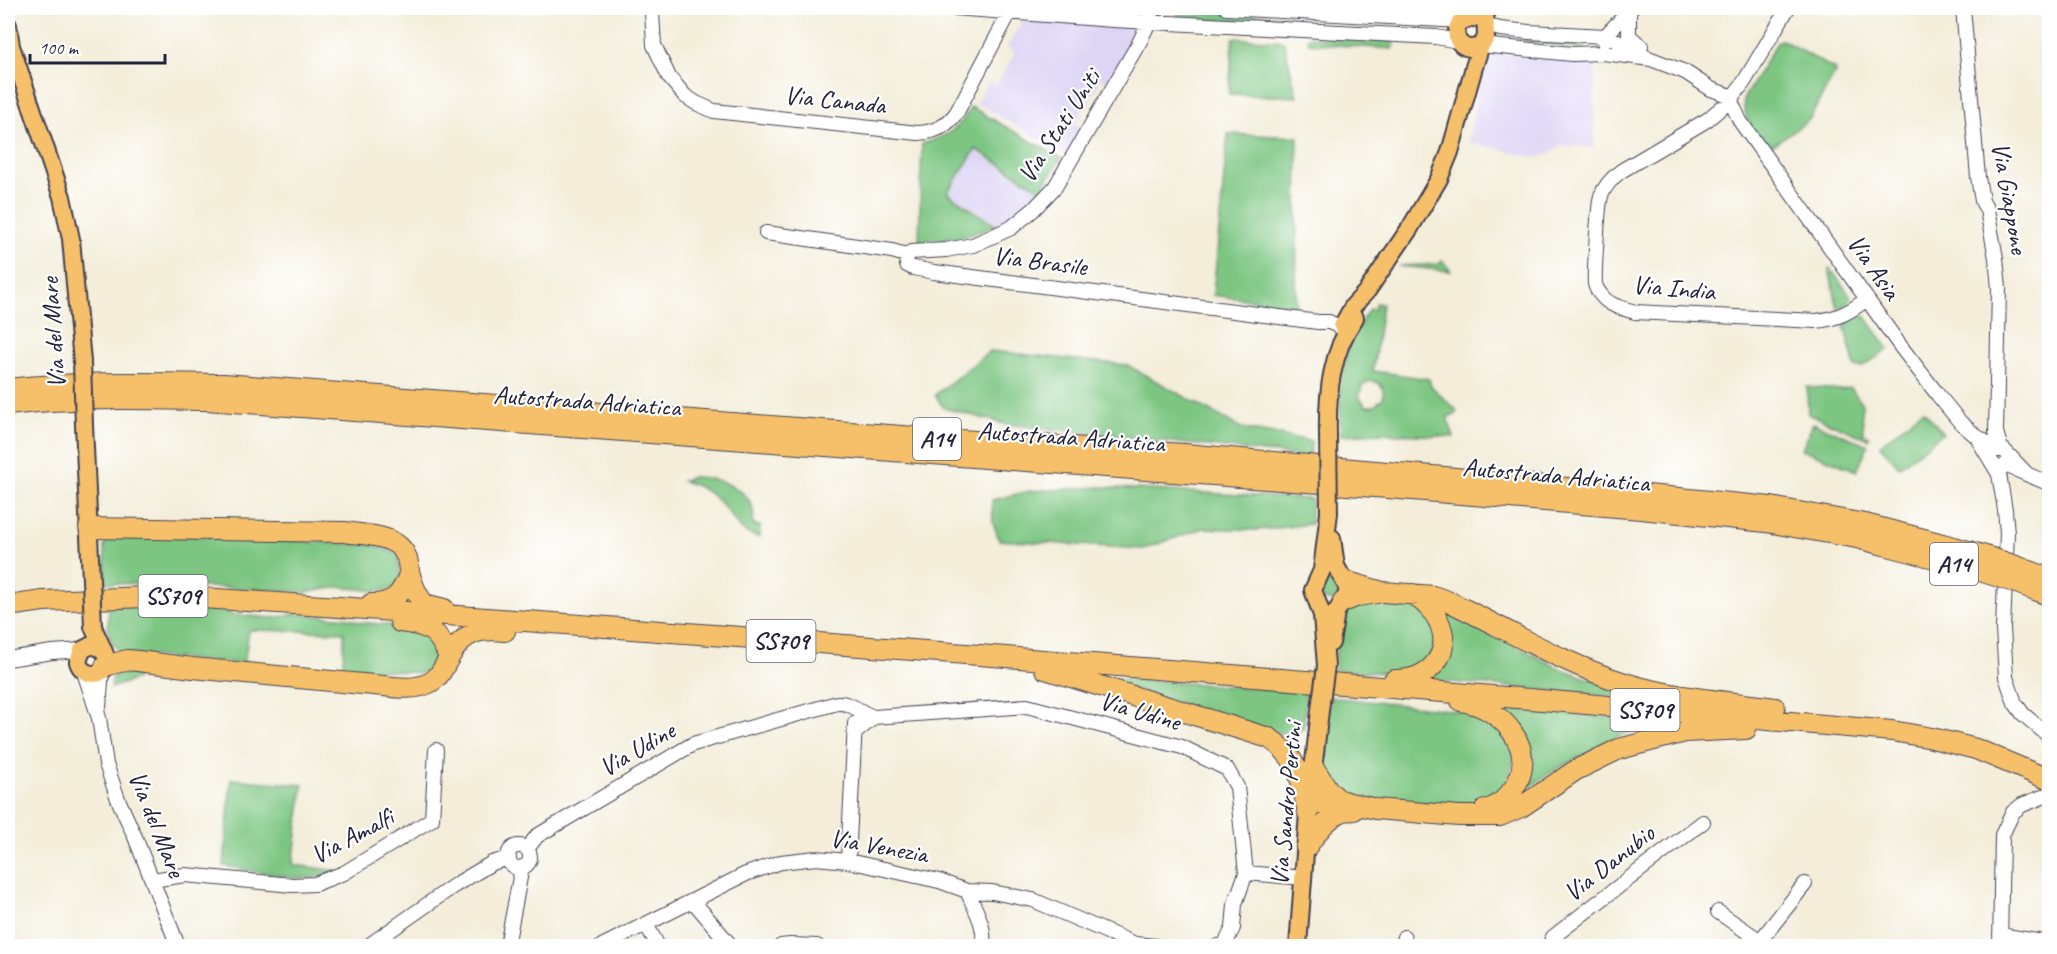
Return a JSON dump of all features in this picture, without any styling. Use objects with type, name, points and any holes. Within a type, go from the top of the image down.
[{"type":"highway","name":"Autostrada Adriatica","points":[[8,389],[45,384],[123,382],[224,384],[916,438],[1184,454],[1771,507],[1861,531],[1939,559],[2030,587],[2049,596]]},
{"type":"highway","name":"Autostrada Adriatica","points":[[8,405],[42,401],[207,400],[1641,509],[1861,531],[1945,544],[2026,569],[2049,579]]},
{"type":"highway","points":[[89,528],[344,532],[378,537],[396,542],[406,556],[416,593],[424,604],[439,608],[470,610],[486,619]]},
{"type":"highway","points":[[339,607],[381,604],[395,600],[410,574]]},
{"type":"highway","points":[[1343,579],[1383,592]]},
{"type":"highway","points":[[1341,604],[1358,596],[1383,592],[1434,596],[1570,662],[1626,683],[1678,696],[1832,716],[1892,731]]},
{"type":"highway","points":[[1357,686],[1370,680],[1404,681],[1415,678],[1432,667],[1440,655],[1443,638],[1439,622],[1430,608],[1413,594]]},
{"type":"highway","name":"SS709","points":[[8,606],[43,601],[171,596],[339,607],[1006,657],[1892,731],[1976,749],[2049,780]]},
{"type":"highway","points":[[339,607],[361,619],[414,624],[428,628],[438,634],[449,658]]},
{"type":"highway","points":[[93,659],[127,660],[401,688],[429,684],[439,676],[463,638],[474,633],[490,631],[540,633],[557,624]]},
{"type":"highway","points":[[1006,657],[1269,738],[1284,748],[1294,762],[1308,813]]},
{"type":"highway","points":[[1398,689],[1419,697],[1470,702],[1499,717],[1509,726],[1516,738],[1522,753],[1523,770],[1508,798],[1491,809],[1459,816]]},
{"type":"highway","points":[[1314,768],[1329,791],[1338,799],[1376,808],[1459,816],[1500,816],[1521,807],[1576,770],[1619,749],[1685,732],[1749,728],[1878,735],[1892,731]]},
{"type":"highway","points":[[1310,792],[1318,803],[1326,807],[1344,811],[1376,808]]},
{"type":"highway","points":[[1306,848],[1327,821],[1344,811]]},
{"type":"main road","points":[[1342,330],[1353,306],[1367,291],[1410,228],[1439,179],[1453,143],[1474,67],[1469,45],[1456,28],[1478,16],[1487,33],[1469,45]]},
{"type":"main road","name":"Via del Mare","points":[[8,25],[9,43],[51,158],[71,239],[82,362],[93,659]]},
{"type":"main road","name":"Via Sandro Pertini","points":[[1298,946],[1308,813],[1321,702],[1333,623],[1347,592],[1336,566],[1329,514],[1327,408],[1330,379],[1342,330]]},
{"type":"main road","name":"Via Sandro Pertini","points":[[1326,666],[1322,615],[1313,590],[1322,570],[1329,514]]},
{"type":"main road","points":[[1317,580],[1331,573],[1343,579]]},
{"type":"main road","points":[[1319,605],[1329,608],[1341,604]]},
{"type":"street","name":"Via Canada","points":[[654,8],[652,12],[654,45],[669,77],[685,96],[696,103],[714,111],[918,133],[931,132],[950,122],[1011,10]]},
{"type":"street","name":"Via Asia","points":[[954,8],[1011,10],[1149,22],[1436,37],[1469,45],[1572,54],[1603,53],[1651,59]]},
{"type":"street","name":"Via Stati Uniti","points":[[906,255],[911,252],[946,250],[973,245],[1011,228],[1033,210],[1055,187],[1123,71],[1149,22],[1152,8]]},
{"type":"street","name":"Via Asia","points":[[1227,8],[1406,19],[1478,16],[1500,29],[1605,36],[1630,46],[1651,59],[1685,72],[1723,100],[1740,121],[1926,380],[1960,423],[1996,456],[2049,484]]},
{"type":"street","points":[[1723,100],[1744,82],[1788,8]]},
{"type":"street","name":"Via Giappone","points":[[1964,8],[1978,177],[1996,258],[1999,305],[1996,456],[2007,533],[2003,607],[2006,677],[2014,703],[2049,737]]},
{"type":"street","points":[[1603,53],[1605,36],[1631,10]]},
{"type":"street","points":[[1631,10],[1629,36],[1645,48],[1651,59]]},
{"type":"street","points":[[1302,30],[1304,13]]},
{"type":"street","points":[[1406,19],[1407,36]]},
{"type":"street","name":"Via India","points":[[1723,100],[1707,120],[1621,171],[1605,188],[1600,200],[1595,267],[1596,285],[1602,296],[1610,304],[1635,312],[1816,321],[1833,320],[1852,311],[1867,299]]},
{"type":"street","name":"Via Brasile","points":[[766,233],[892,251],[906,255],[906,265],[934,272],[1318,322],[1342,330]]},
{"type":"street","points":[[8,659],[52,652],[93,659]]},
{"type":"street","name":"Via del Mare","points":[[93,659],[106,764],[178,946]]},
{"type":"street","name":"Via Udine","points":[[368,946],[456,885],[492,863],[509,858],[511,851],[516,847],[527,849],[537,836],[693,744],[837,703],[844,702],[854,706]]},
{"type":"street","points":[[854,706],[873,717],[856,732]]},
{"type":"street","points":[[848,861],[856,732],[854,706]]},
{"type":"street","name":"Via Udine","points":[[873,717],[1027,706],[1182,747],[1227,769],[1237,787],[1246,873]]},
{"type":"street","name":"Via Amalfi","points":[[152,880],[185,875],[292,885],[315,884],[344,873],[432,819],[436,750]]},
{"type":"street","points":[[2049,794],[2022,805],[2013,812],[2002,835],[2000,941],[2049,943]]},
{"type":"street","name":"Via Danubio","points":[[1549,946],[1553,938],[1703,822]]},
{"type":"street","points":[[509,858],[513,866],[522,867],[530,858],[527,849]]},
{"type":"street","name":"Via Venezia","points":[[602,946],[746,874],[775,864],[801,859],[848,861],[939,881],[967,891],[992,892],[1033,900],[1135,944],[1156,946]]},
{"type":"street","points":[[507,946],[522,867]]},
{"type":"street","points":[[1218,946],[1224,944],[1233,928],[1235,904],[1246,873],[1304,878]]},
{"type":"street","points":[[1718,912],[1760,945],[1805,884]]},
{"type":"street","points":[[967,891],[981,921],[983,946]]},
{"type":"street","points":[[693,902],[731,946]]},
{"type":"street","points":[[646,924],[658,946]]},
{"type":"street","points":[[781,946],[817,946]]},
{"type":"shaded area","points":[[1024,19],[1129,25],[1136,30],[1138,35],[1110,82],[1102,78],[1076,123],[1081,127],[1066,154],[976,103],[989,81],[996,85],[1015,53],[1007,47]]},
{"type":"shaded area","points":[[1485,53],[1595,60],[1594,148],[1561,145],[1549,154],[1537,158],[1468,142]]},
{"type":"shaded area","points":[[976,151],[1040,191],[1030,204],[998,224],[949,193]]},
{"type":"green space","points":[[1047,8],[1134,8],[1134,14]]},
{"type":"green space","points":[[1178,10],[1297,17],[1296,24],[1177,18]]},
{"type":"green space","points":[[1495,36],[1586,45],[1581,49],[1515,40],[1495,40],[1493,38]]},
{"type":"green space","points":[[1309,37],[1393,41],[1395,45],[1392,49],[1309,43],[1307,39]]},
{"type":"green space","points":[[1233,38],[1284,41],[1297,97],[1229,94]]},
{"type":"green space","points":[[1782,40],[1834,69],[1835,73],[1809,120],[1768,146],[1758,137],[1747,118],[1744,98],[1778,41]]},
{"type":"green space","points":[[971,107],[1061,158],[1041,190],[976,149],[947,193],[997,226],[963,237],[919,241],[922,144],[939,138],[957,127]]},
{"type":"green space","points":[[1228,134],[1298,137],[1296,306],[1213,295]]},
{"type":"green space","points":[[1442,260],[1451,271],[1399,266],[1440,264]]},
{"type":"green space","points":[[1829,269],[1851,297],[1849,303],[1838,309]]},
{"type":"green space","points":[[1376,303],[1382,304],[1373,371],[1429,379],[1431,386],[1457,411],[1455,415],[1447,417],[1454,437],[1382,433],[1341,435],[1341,385],[1347,353],[1360,323],[1370,309],[1374,310]],"holes":[[[1370,381],[1377,382],[1383,391],[1383,398],[1374,406],[1366,406],[1359,397],[1362,385]]]},
{"type":"green space","points":[[1861,315],[1865,316],[1889,349],[1862,367],[1855,367],[1844,325]]},
{"type":"green space","points":[[990,351],[1127,365],[1241,428],[1311,441],[1310,457],[1005,424],[944,408],[935,395]]},
{"type":"green space","points":[[1807,387],[1841,390],[1851,388],[1862,404],[1863,434],[1869,436],[1868,439],[1808,414]]},
{"type":"green space","points":[[1923,410],[1943,433],[1899,467],[1880,445]]},
{"type":"green space","points":[[1813,423],[1868,445],[1857,471],[1802,449]]},
{"type":"green space","points":[[693,477],[728,484],[744,495],[753,510],[753,525],[760,526],[759,537],[741,529],[719,501],[709,493],[682,481]]},
{"type":"green space","points":[[1100,487],[1311,499],[1311,524],[1258,530],[1203,528],[1144,549],[999,540],[993,522],[992,500],[1030,491]]},
{"type":"green space","points":[[127,533],[374,545],[398,554],[401,579],[391,589],[375,591],[341,587],[306,592],[106,583],[104,545],[112,536]]},
{"type":"green space","points":[[1330,581],[1337,584],[1340,591],[1337,598],[1330,601],[1323,598],[1320,591],[1323,584]]},
{"type":"green space","points":[[1359,599],[1417,604],[1438,634],[1428,663],[1398,674],[1335,670],[1338,622],[1342,611]]},
{"type":"green space","points":[[1437,605],[1559,668],[1645,699],[1427,680],[1442,664]]},
{"type":"green space","points":[[109,606],[213,607],[235,615],[272,618],[294,614],[349,618],[359,622],[418,628],[442,656],[429,671],[420,673],[343,667],[344,632],[249,630],[244,664],[120,653],[109,636]]},
{"type":"green space","points":[[136,668],[137,679],[111,688],[112,679],[116,673]]},
{"type":"green space","points":[[1091,676],[1306,692],[1304,728],[1293,735],[1272,732]]},
{"type":"green space","points":[[1330,697],[1477,713],[1498,723],[1514,752],[1513,767],[1498,796],[1471,807],[1351,799],[1334,786],[1324,768],[1324,743]]},
{"type":"green space","points":[[1497,708],[1672,722],[1621,735],[1555,770],[1505,804],[1524,781]]},
{"type":"green space","points":[[231,779],[303,785],[293,865],[339,871],[314,878],[293,878],[224,866]]}]
